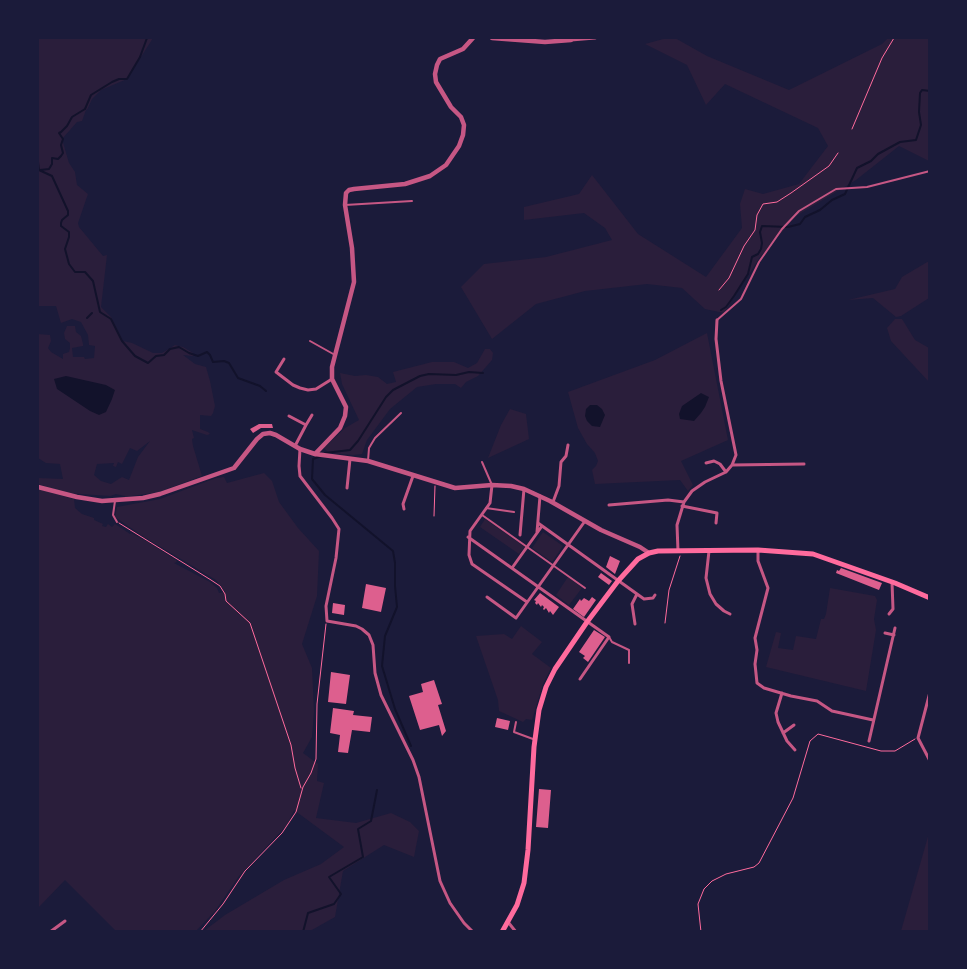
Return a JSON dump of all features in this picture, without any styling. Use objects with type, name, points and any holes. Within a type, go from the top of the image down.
[{"type":"main road","points":[[502,932],[517,905],[524,882],[528,850],[535,739],[539,710],[546,687],[555,669],[587,622],[618,581],[638,559],[649,553],[709,550],[758,550],[813,554],[892,582],[930,598]]},
{"type":"street","points":[[316,454],[340,428],[345,416],[346,407],[332,379],[332,367],[354,282],[352,248],[345,198],[349,190],[405,184],[430,176],[446,165],[459,146],[464,125],[461,117],[450,107],[439,88],[435,74],[440,59],[463,49],[473,38]]},
{"type":"street","points":[[492,38],[545,42],[595,38]]},
{"type":"street","points":[[679,551],[677,525],[683,504],[692,491],[705,482],[726,472],[732,465],[736,455],[724,402],[719,368],[716,339],[717,320]]},
{"type":"street","points":[[284,359],[276,372],[300,388],[316,389],[332,379]]},
{"type":"street","points":[[312,415],[298,447],[300,476],[339,529],[336,558],[326,606],[326,621],[356,626],[365,630],[369,635],[373,645],[375,673],[381,695],[419,777],[440,881],[450,902],[464,923],[473,932]]},
{"type":"street","points":[[289,416],[306,425]]},
{"type":"street","points":[[38,487],[102,501],[143,498],[160,494],[234,468],[257,439],[264,434],[276,435],[316,454],[368,461],[455,488],[492,485],[524,489],[553,502],[649,553]]},
{"type":"street","points":[[553,502],[559,486],[561,462],[566,456],[568,445]]},
{"type":"street","points":[[347,488],[350,459]]},
{"type":"street","points":[[706,463],[714,461],[720,464],[726,472]]},
{"type":"street","points":[[732,465],[804,464]]},
{"type":"street","points":[[404,509],[403,504],[413,476]]},
{"type":"street","points":[[492,485],[490,503],[470,531],[468,555],[472,564],[527,602]]},
{"type":"street","points":[[520,535],[524,489]]},
{"type":"street","points":[[537,533],[540,496]]},
{"type":"street","points":[[609,504],[668,500],[717,513],[716,523]]},
{"type":"street","points":[[487,597],[516,618],[586,521]]},
{"type":"street","points":[[538,523],[644,599],[655,596]]},
{"type":"street","points":[[512,568],[542,526]]},
{"type":"street","points":[[468,537],[609,637],[580,679]]},
{"type":"street","points":[[709,550],[706,578],[710,594],[716,604],[730,614]]},
{"type":"street","points":[[758,550],[758,561],[768,588],[755,638],[757,683],[764,688],[817,701],[832,711],[873,720]]},
{"type":"street","points":[[890,614],[893,609],[892,582]]},
{"type":"street","points":[[635,624],[632,604],[637,594]]},
{"type":"street","points":[[869,740],[895,628]]},
{"type":"street","points":[[885,633],[894,635]]},
{"type":"street","points":[[930,692],[918,738],[930,760]]},
{"type":"street","points":[[782,693],[776,713],[787,741],[795,750]]},
{"type":"street","points":[[783,733],[794,725]]},
{"type":"street","points":[[50,932],[66,921]]},
{"type":"street","points":[[508,922],[516,932]]},
{"type":"lane","points":[[717,320],[741,299],[759,262],[782,229],[799,211],[836,189],[867,187],[930,171]]},
{"type":"lane","points":[[345,205],[412,201]]},
{"type":"lane","points":[[310,341],[335,355]]},
{"type":"lane","points":[[368,461],[369,448],[375,438],[401,413]]},
{"type":"lane","points":[[482,462],[492,485]]},
{"type":"lane","points":[[115,501],[113,517],[117,522]]},
{"type":"lane","points":[[486,508],[514,512]]},
{"type":"lane","points":[[482,515],[585,588]]},
{"type":"lane","points":[[609,637],[612,642],[629,650],[629,663]]},
{"type":"lane","points":[[516,722],[514,732],[535,739]]},
{"type":"path","points":[[852,129],[882,58],[894,38]]},
{"type":"path","points":[[719,290],[729,278],[744,246],[755,230],[758,215],[763,204],[777,202],[791,193],[829,166],[838,153]]},
{"type":"path","points":[[434,516],[438,483]]},
{"type":"path","points":[[117,522],[220,586],[225,594],[226,601],[250,624],[292,745],[295,768],[302,790]]},
{"type":"path","points":[[665,623],[669,590],[679,551]]},
{"type":"path","points":[[200,932],[223,904],[245,871],[282,833],[296,812],[302,790],[316,759],[317,704],[326,621]]},
{"type":"path","points":[[701,932],[698,904],[704,889],[712,881],[726,874],[754,867],[759,863],[793,798],[810,741],[818,734],[881,751],[895,751],[918,738]]},
{"type":"shaded area","points":[[38,38],[153,38],[127,79],[101,90],[92,99],[87,110],[85,108],[82,121],[77,122],[62,139],[69,163],[75,172],[77,185],[88,194],[78,223],[79,227],[103,256],[107,255],[101,307],[111,317],[123,341],[153,353],[162,353],[175,345],[183,347],[193,353],[193,356],[183,355],[195,364],[206,367],[215,406],[211,416],[200,415],[200,429],[210,434],[207,435],[192,430],[193,446],[202,476],[159,492],[125,497],[116,494],[110,496],[66,493],[38,484],[38,478],[63,479],[60,464],[46,463],[38,458],[38,334],[50,335],[51,341],[48,348],[63,359],[63,354],[69,352],[70,348],[70,343],[65,339],[64,333],[67,326],[75,326],[76,332],[81,336],[83,344],[83,346],[72,348],[73,357],[94,358],[95,346],[89,345],[88,335],[81,322],[72,319],[61,323],[56,306],[38,306]],"holes":[[[150,441],[138,457],[129,480],[122,477],[111,484],[101,481],[94,475],[97,464],[114,463],[113,466],[116,467],[118,462],[122,464],[130,448],[137,451]]]},
{"type":"shaded area","points":[[667,38],[675,38],[707,56],[789,90],[882,44],[888,38],[929,38],[929,161],[899,146],[856,180],[796,216],[760,257],[724,313],[705,309],[682,288],[647,284],[585,291],[536,304],[492,339],[461,287],[484,264],[546,257],[612,240],[605,228],[584,213],[524,220],[524,207],[579,194],[592,175],[638,234],[706,277],[742,228],[740,204],[745,189],[763,194],[799,184],[828,146],[818,128],[725,84],[706,105],[687,65],[645,44]]},
{"type":"shaded area","points":[[929,261],[929,298],[901,316],[896,317],[873,298],[848,300],[895,289],[902,277]]},
{"type":"shaded area","points":[[895,319],[902,319],[915,340],[929,348],[929,382],[891,341],[887,328]]},
{"type":"shaded area","points":[[707,333],[728,440],[681,461],[693,485],[688,491],[680,480],[595,484],[592,470],[598,461],[595,453],[587,444],[578,428],[568,392],[655,360]]},
{"type":"shaded area","points":[[485,349],[490,349],[493,353],[492,360],[478,376],[466,382],[461,388],[455,384],[417,387],[390,409],[367,440],[362,454],[329,453],[324,448],[345,428],[359,420],[342,384],[340,373],[378,377],[387,384],[396,382],[393,372],[432,362],[454,362],[468,368],[477,363]]},
{"type":"shaded area","points":[[66,376],[106,385],[115,390],[106,412],[99,415],[90,411],[57,389],[54,379]]},
{"type":"shaded area","points":[[701,393],[709,397],[701,413],[694,421],[680,419],[679,414],[682,406]]},
{"type":"shaded area","points":[[590,405],[597,405],[605,415],[600,427],[592,426],[587,421],[585,416],[586,409]]},
{"type":"shaded area","points":[[510,409],[526,414],[529,439],[488,458],[501,425]]},
{"type":"shaded area","points":[[264,473],[272,481],[279,502],[298,528],[319,551],[317,596],[302,644],[312,668],[314,711],[312,737],[303,753],[318,764],[317,781],[324,783],[316,818],[356,823],[391,813],[410,822],[419,831],[414,857],[384,845],[343,871],[335,917],[310,931],[204,931],[225,915],[284,880],[321,864],[344,847],[294,810],[287,825],[239,876],[215,911],[196,931],[116,931],[65,880],[38,908],[38,489],[74,499],[75,508],[82,514],[94,518],[94,520],[103,524],[102,526],[106,527],[108,524],[112,527],[115,524],[130,534],[148,542],[176,560],[177,562],[174,563],[210,582],[217,588],[219,593],[225,592],[216,580],[144,537],[115,517],[117,507],[160,499],[216,478],[224,477],[227,483]]},
{"type":"shaded area","points":[[485,519],[525,547],[519,554],[480,527]]},
{"type":"shaded area","points":[[543,532],[563,546],[552,562],[532,548]]},
{"type":"shaded area","points":[[568,577],[582,588],[569,605],[556,595]]},
{"type":"shaded area","points":[[830,588],[875,596],[877,600],[874,619],[876,630],[866,691],[766,667],[776,632],[781,633],[778,648],[793,650],[796,636],[816,639],[821,619],[824,619],[826,614]]},
{"type":"shaded area","points":[[521,626],[542,642],[532,654],[551,668],[543,684],[532,720],[526,719],[523,722],[499,711],[498,700],[476,636],[504,634],[512,639]]},
{"type":"shaded area","points":[[929,833],[929,931],[901,931]]},
{"type":"building","points":[[259,424],[272,424],[273,428],[261,428],[253,433],[250,429]]},
{"type":"building","points":[[610,556],[620,561],[615,574],[606,567]]},
{"type":"building","points":[[841,568],[882,583],[879,590],[836,573]]},
{"type":"building","points":[[601,573],[612,581],[609,585],[598,577]]},
{"type":"building","points":[[366,584],[386,588],[381,612],[362,608]]},
{"type":"building","points":[[540,593],[559,607],[553,615],[546,608],[544,610],[542,605],[541,607],[538,603],[537,605],[535,603],[536,601],[534,600]]},
{"type":"building","points":[[592,597],[596,600],[584,617],[573,609],[580,599],[581,601],[584,598],[589,601]]},
{"type":"building","points":[[333,603],[345,605],[344,615],[332,613]]},
{"type":"building","points":[[594,630],[605,637],[588,662],[583,658],[585,656],[579,652]]},
{"type":"building","points":[[331,672],[350,675],[346,704],[328,702]]},
{"type":"building","points":[[434,680],[442,704],[438,705],[446,731],[442,736],[439,725],[420,730],[409,696],[423,692],[421,684]]},
{"type":"building","points":[[333,708],[354,711],[353,715],[372,717],[370,732],[352,730],[348,753],[338,752],[340,735],[330,733]]},
{"type":"building","points":[[497,718],[510,721],[508,730],[495,727]]},
{"type":"building","points":[[539,789],[551,790],[548,828],[536,827]]},
{"type":"waterway","points":[[40,170],[49,169],[52,164],[52,158],[58,159],[61,156],[63,153],[61,145],[63,139],[59,133],[67,126],[72,117],[85,109],[91,95],[112,82],[119,79],[127,79],[140,57],[147,38]]},
{"type":"waterway","points":[[721,310],[726,307],[734,296],[748,274],[752,257],[758,254],[761,249],[760,232],[762,226],[788,227],[800,224],[805,217],[845,194],[857,168],[900,142],[916,140],[921,125],[919,112],[920,93],[922,90],[930,91]]},
{"type":"waterway","points":[[38,162],[39,170],[52,176],[68,211],[68,215],[62,220],[61,226],[69,232],[65,249],[69,264],[75,272],[85,272],[93,281],[100,312],[111,319],[122,341],[135,356],[148,363],[156,356],[164,355],[170,349],[179,347],[198,356],[207,352],[213,362],[224,361],[229,363],[238,378],[260,386],[266,391]]},
{"type":"waterway","points":[[87,318],[92,313]]},
{"type":"waterway","points":[[325,453],[350,450],[358,441],[386,397],[393,390],[420,376],[429,374],[456,375],[469,372],[483,373]]},
{"type":"waterway","points":[[321,456],[313,459],[312,479],[325,495],[393,551],[397,607],[385,636],[382,666],[395,709],[411,746]]},
{"type":"waterway","points":[[303,932],[308,913],[334,904],[341,894],[329,877],[363,857],[358,829],[371,821],[377,790]]}]
